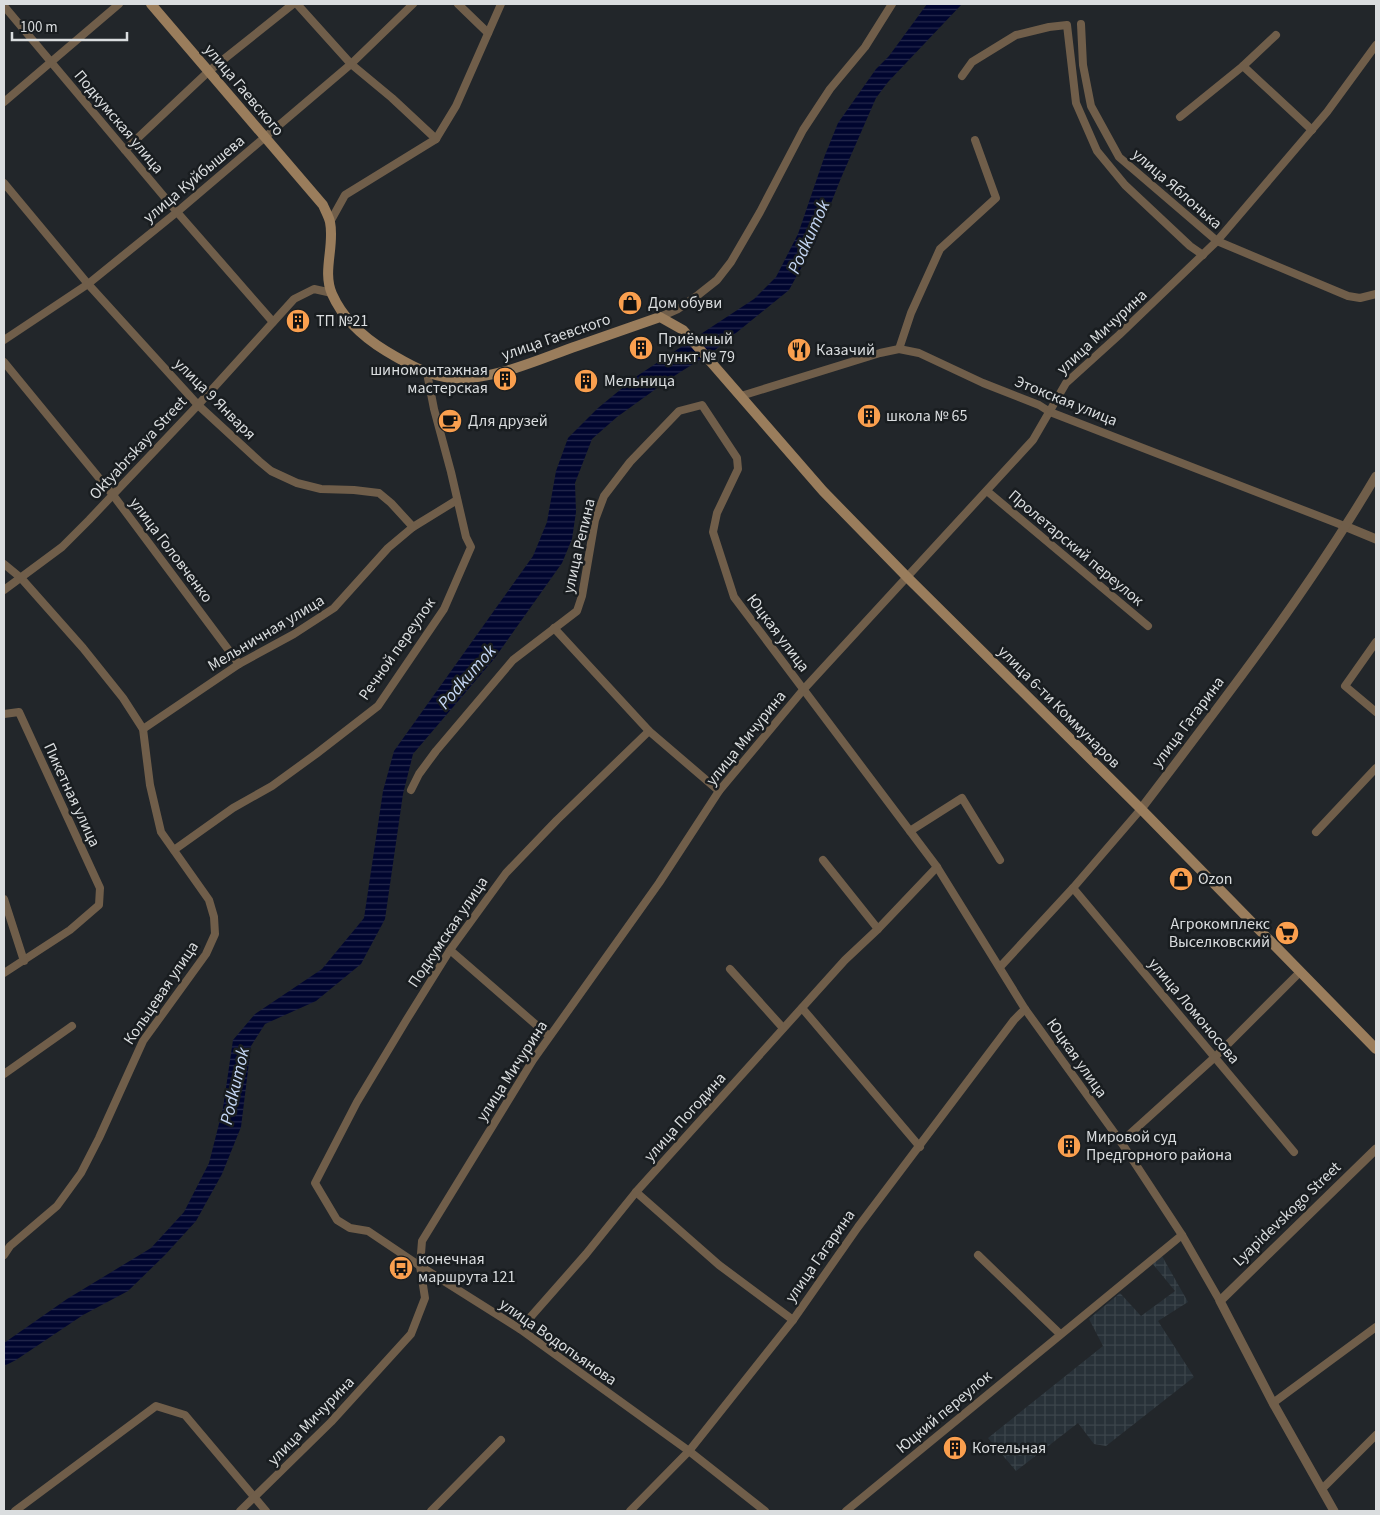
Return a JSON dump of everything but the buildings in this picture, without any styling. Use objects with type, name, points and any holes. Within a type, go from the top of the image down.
[{"type":"main road","name":"улица Гаевского","points":[[151,4],[323,205],[330,222],[331,245],[328,275],[332,293],[344,316],[361,334],[404,362],[427,373],[451,378],[471,378],[502,372],[660,317]]},
{"type":"main road","name":"улица 6-ти Коммунаров","points":[[660,317],[683,330],[823,491],[1141,809],[1376,1049]]},
{"type":"street","points":[[4,102],[119,4]]},
{"type":"street","points":[[124,150],[209,71],[295,4],[351,64],[436,138]]},
{"type":"street","name":"улица Куйбышева","points":[[4,340],[88,284],[177,212],[351,64],[413,4]]},
{"type":"street","points":[[458,4],[488,33]]},
{"type":"street","points":[[330,222],[345,195],[436,138],[456,106],[501,4]]},
{"type":"street","name":"улица Гаевского","points":[[660,317],[698,295],[717,280],[731,262],[804,130],[830,90],[865,46],[892,4]]},
{"type":"street","name":"Подкумская улица","points":[[4,6],[124,150],[273,322]]},
{"type":"street","name":"улица Яблонька","points":[[1081,24],[1083,64],[1091,106],[1119,157],[1217,241],[1348,296],[1360,298],[1376,294]]},
{"type":"street","name":"улица Яблонька","points":[[962,76],[972,62],[1016,35],[1049,27],[1067,26],[1076,103],[1097,150],[1125,185],[1190,246],[1203,255]]},
{"type":"street","points":[[1180,117],[1243,66],[1276,35]]},
{"type":"street","name":"улица Мичурина","points":[[240,1511],[331,1422],[411,1334],[425,1298],[420,1266],[422,1241],[523,1076],[659,882],[719,791],[803,690],[1033,440],[1066,384],[1217,241],[1312,130],[1376,45]]},
{"type":"street","points":[[1243,66],[1312,130]]},
{"type":"street","points":[[899,349],[911,313],[940,248],[996,198],[975,140]]},
{"type":"street","name":"улица 9 Января","points":[[4,183],[88,284],[198,405],[271,471],[297,483],[321,489],[379,493],[413,527]]},
{"type":"street","name":"Oktyabrskaya Street","points":[[4,590],[62,547],[114,495],[294,299],[314,289],[332,293]]},
{"type":"street","name":"Этокская улица","points":[[741,396],[880,353],[899,349],[919,353],[1050,412],[1347,527],[1376,540]]},
{"type":"street","name":"улица Головченко","points":[[4,362],[114,495],[238,664]]},
{"type":"street","name":"Речной переулок","points":[[174,850],[232,808],[272,786],[378,706],[444,610],[471,547],[466,537],[434,409],[427,373]]},
{"type":"street","name":"улица Репина","points":[[411,790],[419,774],[436,751],[513,660],[577,611],[582,596],[595,520],[604,496],[630,462],[679,411],[702,405]]},
{"type":"street","name":"Юцкая улица","points":[[702,405],[737,458],[738,469],[717,513],[713,532],[734,597],[937,867],[1025,1008],[1120,1142],[1182,1235],[1220,1301]]},
{"type":"street","name":"улица Гагарина","points":[[1000,967],[1073,888],[1141,809],[1251,664],[1347,527],[1376,476]]},
{"type":"street","name":"Пролетарский переулок","points":[[987,491],[1148,626]]},
{"type":"street","points":[[413,527],[457,500]]},
{"type":"street","name":"Мельничная улица","points":[[143,729],[238,664],[294,634],[334,608],[388,548],[413,527]]},
{"type":"street","name":"Кольцевая улица","points":[[4,564],[21,578],[84,648],[123,698],[143,729],[150,786],[161,832],[209,900],[214,917],[215,934],[206,954],[143,1041],[99,1138],[81,1172],[57,1206],[10,1246],[4,1255]]},
{"type":"street","points":[[554,628],[649,731],[719,791]]},
{"type":"street","points":[[1376,642],[1345,686],[1376,712]]},
{"type":"street","name":"Пикетная улица","points":[[4,714],[19,712],[100,888],[99,905],[70,930],[24,961]]},
{"type":"street","name":"Подкумская улица","points":[[315,1183],[357,1102],[450,950],[506,873],[557,820],[649,731]]},
{"type":"street","points":[[1316,832],[1376,768]]},
{"type":"street","points":[[910,831],[962,798],[1000,860]]},
{"type":"street","points":[[823,860],[878,929]]},
{"type":"street","name":"улица Погодина","points":[[520,1329],[586,1254],[636,1192],[783,1028],[845,960],[878,929],[937,867]]},
{"type":"street","name":"улица Ломоносова","points":[[1073,888],[1294,1152]]},
{"type":"street","points":[[4,899],[24,961],[4,973]]},
{"type":"street","points":[[450,950],[550,1036]]},
{"type":"street","points":[[730,969],[783,1028]]},
{"type":"street","points":[[1120,1142],[1215,1057],[1300,972]]},
{"type":"street","points":[[802,1008],[920,1147]]},
{"type":"street","name":"улица Гагарина","points":[[630,1511],[689,1451],[793,1320],[858,1227],[1025,1008]]},
{"type":"street","points":[[4,1074],[72,1026]]},
{"type":"street","name":"Lyapidevskogo Street","points":[[1220,1301],[1376,1149]]},
{"type":"street","name":"улица Водопьянова","points":[[315,1183],[337,1220],[350,1228],[368,1231],[520,1329],[689,1451],[765,1511]]},
{"type":"street","points":[[636,1192],[719,1265],[793,1320]]},
{"type":"street","name":"Юцкий переулок","points":[[846,1511],[1182,1235]]},
{"type":"street","points":[[978,1255],[1060,1334]]},
{"type":"street","points":[[1220,1301],[1272,1403],[1334,1511]]},
{"type":"street","points":[[1272,1403],[1376,1327]]},
{"type":"street","points":[[15,1511],[156,1406],[185,1415],[266,1511]]},
{"type":"street","points":[[1322,1489],[1376,1435]]},
{"type":"street","points":[[431,1511],[501,1440]]},
{"type":"shaded area","points":[[1162,1256],[1188,1302],[1158,1321],[1194,1377],[1106,1446],[1094,1444],[1078,1423],[1016,1471],[988,1438],[1103,1346],[1089,1319],[1120,1293],[1141,1316],[1175,1291],[1152,1263]]},
{"type":"water","name":"Podkumok","points":[[927,4],[962,4],[888,82],[876,98],[816,241],[789,290],[715,350],[671,378],[617,417],[592,439],[575,483],[576,512],[572,539],[562,563],[494,659],[413,754],[403,794],[385,919],[361,964],[316,1001],[265,1024],[251,1046],[241,1127],[222,1174],[196,1221],[128,1291],[83,1315],[4,1366],[4,1343],[67,1299],[151,1248],[184,1212],[209,1163],[223,1108],[233,1040],[255,1014],[322,969],[364,918],[383,791],[394,751],[533,556],[547,522],[556,471],[568,438],[598,408],[637,376],[754,299],[776,277],[798,234],[838,123],[876,69],[889,56]]},
{"type":"place","name":"Дом обуви","points":[[630,303]]},
{"type":"place","name":"ТП №21","points":[[298,321]]},
{"type":"place","name":"Приёмный пункт № 79","points":[[641,348]]},
{"type":"place","name":"Казачий","points":[[799,350]]},
{"type":"place","name":"шиномонтажная мастерская","points":[[505,379]]},
{"type":"place","name":"Мельница","points":[[586,381]]},
{"type":"place","name":"школа № 65","points":[[869,416]]},
{"type":"place","name":"Для друзей","points":[[450,421]]},
{"type":"place","name":"Ozon","points":[[1181,879]]},
{"type":"place","name":"Агрокомплекс Выселковский","points":[[1287,933]]},
{"type":"place","name":"Мировой суд Предгорного района","points":[[1069,1146]]},
{"type":"place","name":"конечная маршрута 121","points":[[401,1268]]},
{"type":"place","name":"Котельная","points":[[955,1448]]}]
